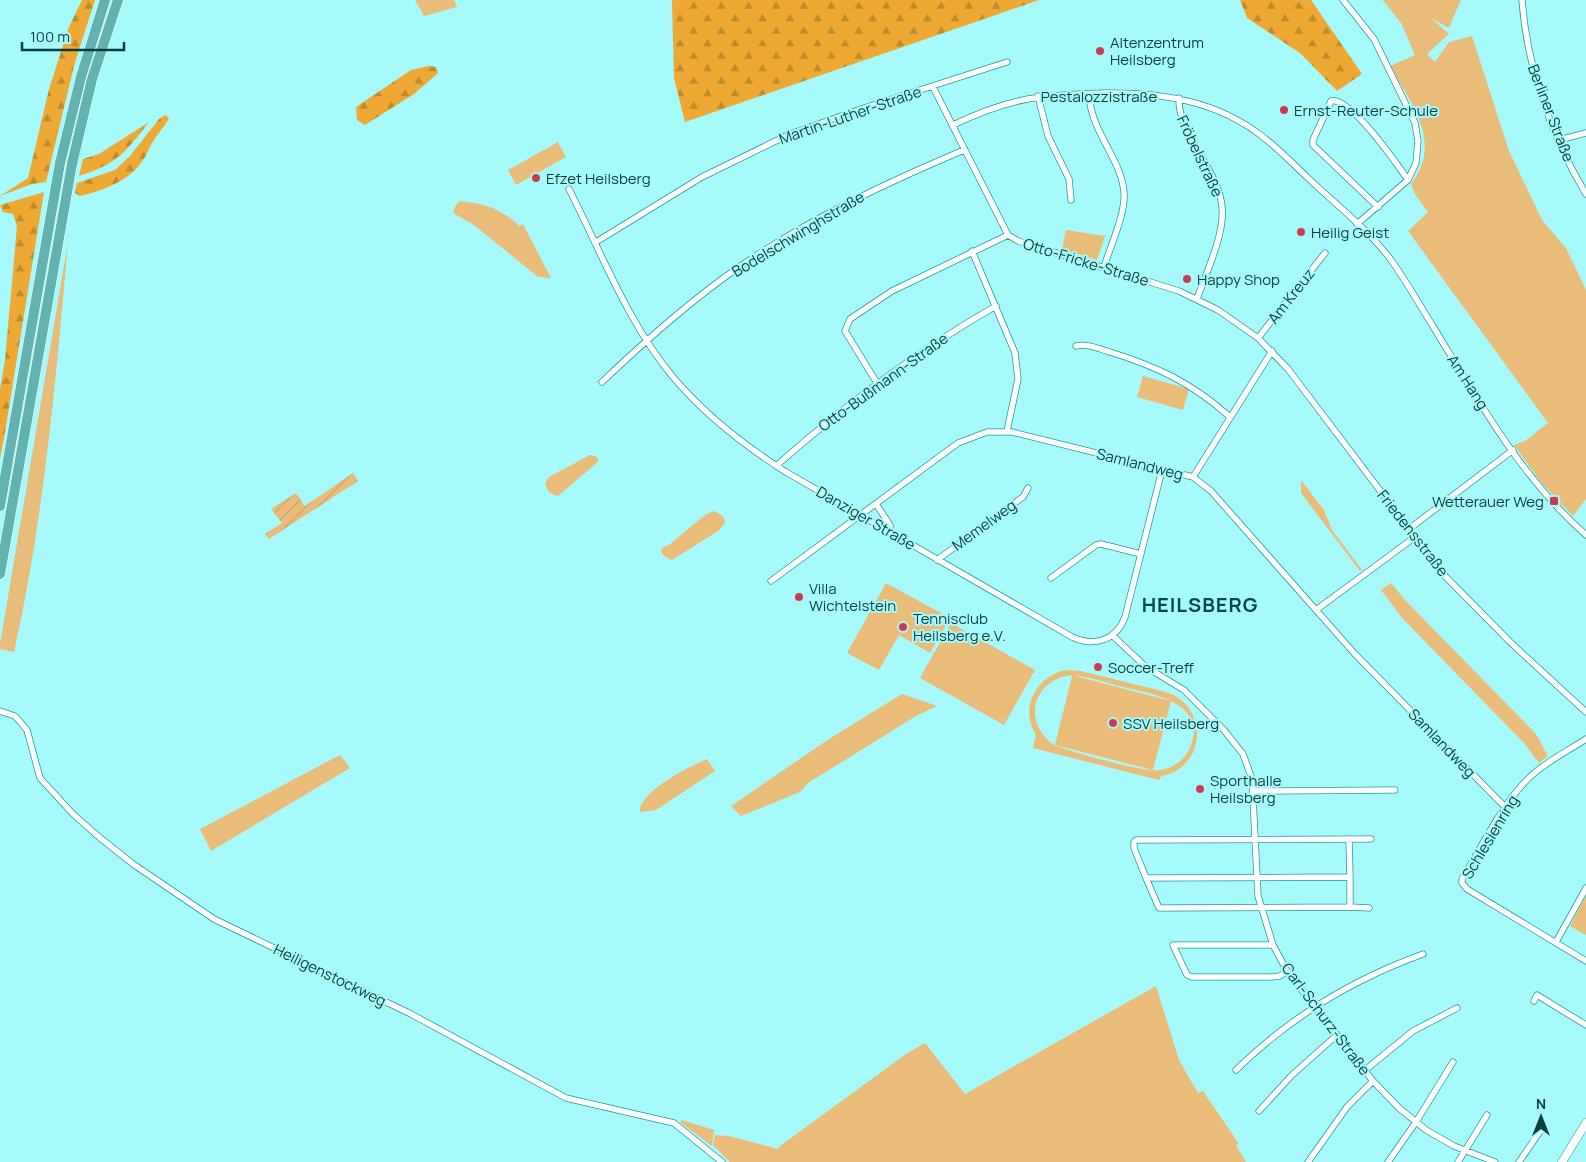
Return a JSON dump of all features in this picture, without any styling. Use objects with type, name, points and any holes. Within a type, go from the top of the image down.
[{"type":"highway","points":[[0,506],[58,181],[81,77],[105,0]]},
{"type":"highway","points":[[0,574],[69,179],[92,78],[118,0]]},
{"type":"street","points":[[1343,0],[1374,38],[1415,123],[1418,152],[1416,163],[1408,180],[1357,224]]},
{"type":"street","name":"Berliner Straße","points":[[1522,0],[1532,65],[1559,140],[1586,194]]},
{"type":"street","name":"Martin-Luther-Straße","points":[[596,242],[684,186],[766,145],[837,117],[1007,62]]},
{"type":"street","name":"Otto-Fricke-Straße","points":[[933,87],[1008,234],[1018,241],[1155,283],[1197,299],[1225,315],[1258,338]]},
{"type":"street","points":[[1089,94],[1092,117],[1118,171],[1124,194],[1122,208],[1104,267]]},
{"type":"street","name":"Pestalozzistraße","points":[[953,125],[997,105],[1038,96],[1145,94],[1179,98],[1215,109],[1256,132],[1357,224]]},
{"type":"street","points":[[1038,96],[1048,136],[1069,179],[1071,200]]},
{"type":"street","name":"Fröbelstraße","points":[[1179,98],[1180,113],[1217,187],[1222,207],[1220,230],[1197,299]]},
{"type":"street","points":[[1378,207],[1314,145],[1313,140],[1331,101],[1341,102],[1375,135],[1408,180]]},
{"type":"street","points":[[1559,140],[1586,133]]},
{"type":"street","name":"Bodelschwinghstraße","points":[[602,382],[647,340],[722,280],[787,236],[873,189],[964,150]]},
{"type":"street","name":"Danziger Straße","points":[[569,189],[647,340],[672,376],[698,404],[742,441],[776,466],[1072,637],[1090,643],[1101,642],[1113,636]]},
{"type":"street","name":"Am Hang","points":[[1357,224],[1375,240],[1392,262],[1513,450],[1552,503],[1586,535]]},
{"type":"street","points":[[877,383],[847,336],[845,331],[846,322],[892,291],[1008,234]]},
{"type":"street","points":[[972,251],[1012,344],[1018,374],[1016,392],[1006,431]]},
{"type":"street","name":"Am Kreuz","points":[[1258,338],[1325,253]]},
{"type":"street","name":"Otto-Bußmann-Straße","points":[[776,466],[877,383],[958,328],[996,306]]},
{"type":"street","name":"Friedensstraße","points":[[1258,338],[1288,369],[1441,571],[1486,619],[1586,712]]},
{"type":"street","points":[[1076,346],[1083,344],[1175,376],[1203,393],[1230,417]]},
{"type":"street","points":[[1193,477],[1272,351]]},
{"type":"street","name":"Samlandweg","points":[[772,581],[958,443],[983,432],[1006,431],[1193,477],[1211,491],[1355,654],[1506,808]]},
{"type":"street","points":[[1409,529],[1513,450]]},
{"type":"street","points":[[1113,636],[1126,617],[1162,470]]},
{"type":"street","name":"Memelweg","points":[[937,560],[1023,497],[1028,488]]},
{"type":"street","points":[[876,504],[890,525],[890,532]]},
{"type":"street","points":[[1316,610],[1415,537]]},
{"type":"street","points":[[1051,578],[1101,544],[1142,554]]},
{"type":"street","name":"Carl-Schurz-Straße","points":[[1113,636],[1152,672],[1177,684],[1215,720],[1243,754],[1250,772],[1255,876],[1261,908],[1274,945],[1287,970],[1386,1097],[1416,1122],[1464,1151],[1495,1162]]},
{"type":"street","name":"Heiligenstockweg","points":[[2,712],[15,716],[28,730],[34,747],[36,772],[44,785],[99,838],[133,864],[214,919],[411,1014],[566,1098],[674,1123],[722,1162]]},
{"type":"street","name":"Schlesienring","points":[[1586,739],[1532,774],[1506,808],[1462,879],[1462,883],[1467,889],[1586,961]]},
{"type":"street","points":[[1252,790],[1395,790]]},
{"type":"street","points":[[1349,839],[1350,908]]},
{"type":"street","points":[[1369,908],[1159,908],[1133,844],[1136,840],[1371,839]]},
{"type":"street","points":[[1146,878],[1350,877]]},
{"type":"street","points":[[1556,942],[1586,888]]},
{"type":"street","points":[[1274,945],[1174,945],[1186,975],[1192,977],[1272,977],[1280,976],[1287,970]]},
{"type":"street","points":[[1236,1070],[1281,1030],[1315,1008],[1367,977],[1423,954]]},
{"type":"street","points":[[1534,1001],[1537,995],[1586,1025]]},
{"type":"street","points":[[1364,1071],[1413,1031],[1457,1008]]},
{"type":"street","points":[[1259,1111],[1292,1075],[1337,1036]]},
{"type":"street","points":[[1388,1162],[1416,1122],[1453,1062]]},
{"type":"street","points":[[1308,1162],[1347,1107],[1373,1082]]},
{"type":"street","points":[[1458,1162],[1487,1115]]},
{"type":"street","points":[[1562,1162],[1586,1123]]},
{"type":"street","points":[[1520,1162],[1541,1130]]},
{"type":"shaded area","points":[[415,0],[454,0],[457,7],[424,16]]},
{"type":"shaded area","points":[[1383,0],[1461,0],[1449,28],[1431,18],[1449,34],[1427,54],[1435,62],[1449,42],[1472,36],[1509,151],[1542,220],[1566,248],[1586,290],[1586,499],[1573,516],[1540,481],[1514,445],[1525,441],[1548,423],[1408,231],[1428,212],[1416,196],[1411,184],[1423,160],[1424,136],[1416,111],[1390,66],[1415,55],[1401,23]]},
{"type":"shaded area","points":[[558,142],[566,157],[516,185],[508,170]]},
{"type":"shaded area","points":[[460,201],[492,208],[506,215],[519,226],[523,224],[551,278],[538,277],[474,225],[453,213],[455,206]]},
{"type":"shaded area","points":[[1066,230],[1105,236],[1097,260],[1062,249]]},
{"type":"shaded area","points":[[68,242],[48,448],[33,551],[14,652],[0,649],[0,644]]},
{"type":"shaded area","points":[[1143,376],[1189,389],[1183,410],[1137,397]]},
{"type":"shaded area","points":[[590,455],[596,456],[599,461],[558,496],[549,492],[545,483],[549,477]]},
{"type":"shaded area","points":[[353,473],[358,481],[269,539],[265,534],[282,523],[271,509],[296,493],[305,506]]},
{"type":"shaded area","points":[[1301,480],[1324,510],[1332,530],[1362,570],[1360,571],[1301,493]]},
{"type":"shaded area","points":[[714,511],[723,516],[725,523],[718,531],[672,560],[664,556],[661,551],[663,547],[669,545],[705,515]]},
{"type":"shaded area","name":"Tennisclub Heilsberg e.V.","points":[[886,583],[950,618],[930,653],[899,635],[879,670],[847,653]]},
{"type":"shaded area","points":[[1391,583],[1405,600],[1536,734],[1548,756],[1539,763],[1524,743],[1403,619],[1381,590]]},
{"type":"shaded area","points":[[951,623],[1035,670],[1004,725],[920,678]]},
{"type":"shaded area","name":"SSV Heilsberg","points":[[1065,670],[1081,671],[1166,692],[1180,699],[1190,710],[1196,723],[1197,737],[1194,750],[1187,762],[1176,771],[1161,776],[1159,780],[1033,748],[1036,735],[1031,725],[1030,704],[1033,695],[1046,679]],"holes":[[[1072,676],[1055,745],[1153,770],[1091,757],[1054,745],[1044,736],[1035,715],[1036,704],[1040,694],[1057,679]],[[1075,676],[1162,697],[1169,701]],[[1171,701],[1185,710],[1192,720],[1194,732],[1190,748],[1185,756],[1175,765],[1166,769],[1153,770]]]},
{"type":"shaded area","points":[[902,694],[937,706],[916,716],[808,783],[800,792],[741,816],[731,806],[829,739]]},
{"type":"shaded area","points":[[340,755],[350,768],[211,851],[200,829]]},
{"type":"shaded area","points":[[707,759],[715,771],[656,810],[640,812],[647,796],[656,788],[689,767]]},
{"type":"shaded area","points":[[1586,896],[1586,935],[1570,926]]},
{"type":"shaded area","points":[[1156,986],[1179,1060],[1198,1093],[1203,1091],[1239,1144],[1236,1145],[1246,1162],[730,1162],[713,1145],[715,1135],[729,1136],[778,1149],[906,1054],[925,1043],[965,1094]]},
{"type":"shaded area","points":[[682,1120],[714,1130],[712,1146],[680,1122]]},
{"type":"green space","points":[[82,0],[95,0],[75,62],[46,182],[32,184],[0,196],[28,178],[49,89],[69,27]]},
{"type":"green space","points":[[672,0],[1039,0],[685,122],[674,78]]},
{"type":"green space","points":[[1240,0],[1311,0],[1362,74],[1337,91],[1300,53],[1247,18]]},
{"type":"green space","points":[[429,66],[436,67],[438,73],[414,94],[365,125],[357,120],[356,107],[411,70]]},
{"type":"green space","points":[[165,115],[169,118],[143,160],[131,174],[115,184],[97,191],[80,196],[75,193],[77,183],[115,170],[130,156],[159,119]]},
{"type":"green space","points":[[149,122],[126,150],[112,162],[79,176],[83,159],[99,154]]},
{"type":"green space","points":[[44,192],[0,459],[0,389],[5,360],[17,226],[13,214],[3,212],[0,205]]},
{"type":"place","name":"Altenzentrum Heilsberg","points":[[1100,51]]},
{"type":"place","name":"Ernst-Reuter-Schule","points":[[1284,110]]},
{"type":"place","name":"Efzet Heilsberg","points":[[536,178]]},
{"type":"place","name":"Heilig Geist","points":[[1301,232]]},
{"type":"place","name":"Happy Shop","points":[[1187,279]]},
{"type":"place","name":"Wetterauer Weg","points":[[1554,501]]},
{"type":"place","name":"Villa Wichtelstein","points":[[799,597]]},
{"type":"place","name":"Tennisclub Heilsberg e.V.","points":[[903,627]]},
{"type":"place","name":"Soccer-Treff","points":[[1098,667]]},
{"type":"place","name":"SSV Heilsberg","points":[[1113,723]]},
{"type":"place","name":"Sporthalle Heilsberg","points":[[1200,789]]},
{"type":"district","name":"HEILSBERG","points":[[1200,604]]}]
